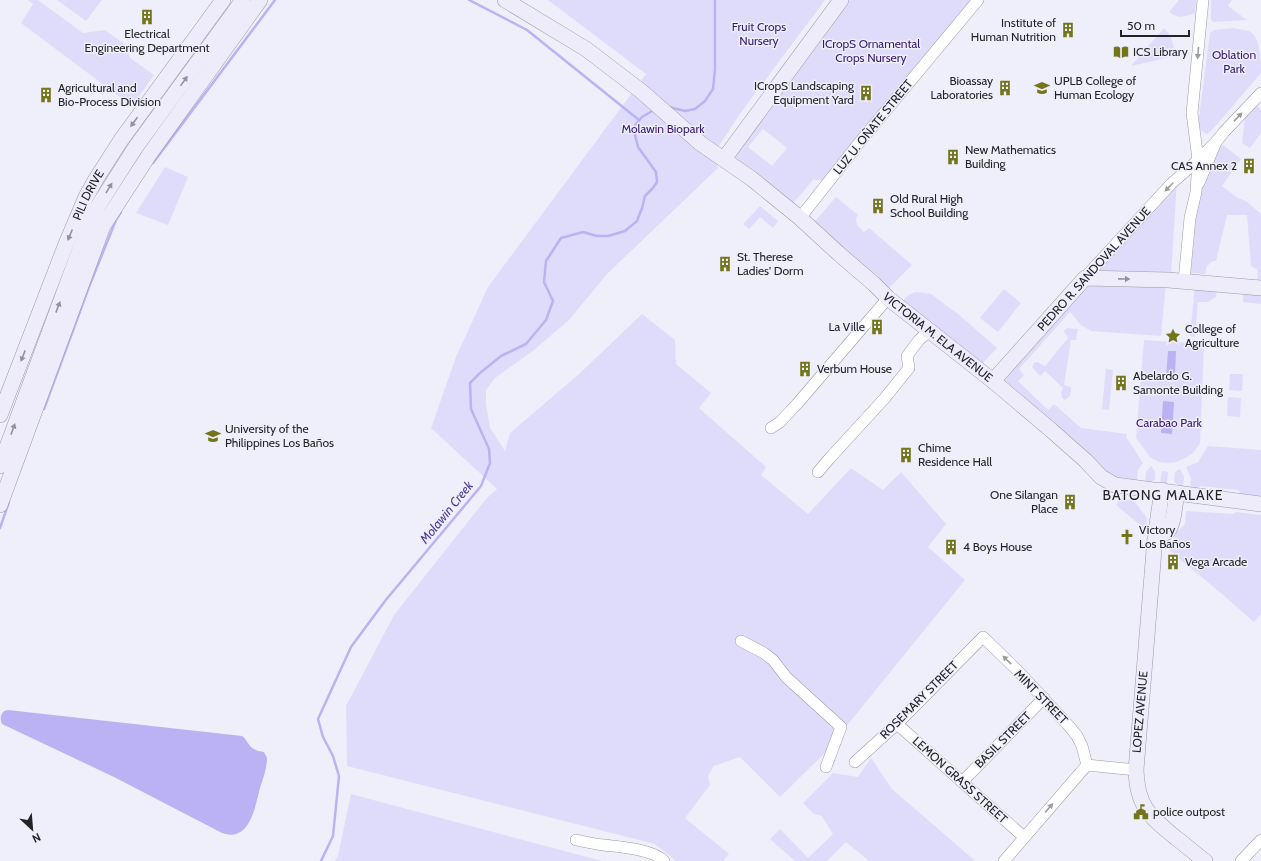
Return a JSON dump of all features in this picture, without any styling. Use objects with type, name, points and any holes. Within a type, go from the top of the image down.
[{"type":"street","name":"PILI DRIVE","points":[[0,415],[66,244],[86,197],[96,179],[126,134],[223,0]]},
{"type":"street","points":[[0,466],[92,218],[135,148],[243,0]]},
{"type":"street","points":[[0,505],[103,226],[149,155],[260,0]]},
{"type":"street","name":"VICTORIA M. ELA AVENUE","points":[[505,0],[586,49],[641,91],[700,143],[752,179],[800,218],[888,298],[993,381],[1062,440],[1101,477],[1115,485],[1261,504]]},
{"type":"street","points":[[724,159],[841,0]]},
{"type":"street","name":"LUZ U. OÑATE STREET","points":[[800,218],[859,143],[978,0]]},
{"type":"street","points":[[1196,192],[1198,160],[1192,113],[1203,0]]},
{"type":"street","points":[[1184,281],[1190,218],[1196,192],[1216,142],[1261,93]]},
{"type":"street","name":"PEDRO R. SANDOVAL AVENUE","points":[[993,381],[1171,184],[1216,142]]},
{"type":"street","points":[[1085,278],[1184,281],[1261,288]]},
{"type":"street","points":[[771,428],[780,422],[797,404],[888,298]]},
{"type":"street","points":[[818,472],[884,399],[909,368],[907,356],[919,340],[929,331]]},
{"type":"street","name":"LOPEZ AVENUE","points":[[1162,490],[1156,535],[1136,785],[1143,805],[1154,820],[1205,861]]},
{"type":"street","points":[[1156,535],[1165,534],[1169,531],[1177,493]]},
{"type":"street","name":"MINT STREET","points":[[983,637],[1061,716],[1077,736],[1087,765]]},
{"type":"street","name":"ROSEMARY STREET","points":[[855,762],[897,724],[983,637]]},
{"type":"street","points":[[741,641],[764,653],[773,660],[786,677],[841,726],[826,767]]},
{"type":"street","name":"BASIL STREET","points":[[962,782],[1044,698]]},
{"type":"street","name":"LEMON GRASS STREET","points":[[897,724],[1024,837]]},
{"type":"street","points":[[1004,861],[1087,765],[1136,770]]},
{"type":"street","points":[[576,840],[602,845],[633,848],[660,857],[664,861]]},
{"type":"street","points":[[1241,861],[1261,840]]},
{"type":"green space","points":[[28,0],[38,0],[83,33],[105,30],[127,46],[130,58],[154,75],[132,106],[21,23],[33,4]]},
{"type":"green space","points":[[57,0],[102,0],[86,21]]},
{"type":"green space","points":[[548,0],[825,0],[742,111],[720,144],[714,156],[718,168],[607,274],[569,320],[534,350],[495,378],[486,390],[486,404],[490,428],[505,451],[510,433],[579,374],[642,314],[675,340],[676,364],[711,393],[699,408],[766,467],[761,475],[808,514],[851,468],[883,490],[901,472],[946,524],[928,547],[965,580],[823,755],[780,797],[740,757],[714,766],[708,776],[710,785],[685,818],[729,854],[723,861],[676,861],[655,844],[347,766],[346,706],[394,615],[486,499],[497,489],[431,428],[456,357],[488,287],[646,74]]},
{"type":"green space","name":"ICropS Ornamental Crops Nursery","points":[[850,0],[975,0],[827,181],[814,179],[789,208],[737,162],[734,153]],"holes":[[[763,129],[787,148],[772,166],[748,147]]]},
{"type":"green space","points":[[1179,0],[1196,0],[1195,13],[1182,17],[1175,16],[1169,12]]},
{"type":"green space","points":[[1211,0],[1232,0],[1228,6],[1247,20],[1213,22],[1211,19]]},
{"type":"green space","points":[[1164,28],[1171,37],[1176,55],[1131,66]]},
{"type":"green space","name":"Oblation Park","points":[[1233,28],[1249,31],[1256,38],[1260,49],[1261,73],[1207,134],[1201,131],[1198,125],[1210,33],[1214,30]]},
{"type":"green space","points":[[1257,105],[1261,110],[1261,133],[1250,148],[1242,143],[1245,118]]},
{"type":"green space","points":[[1223,145],[1241,159],[1222,186],[1238,198],[1246,201],[1261,214],[1261,282],[1257,282],[1258,270],[1251,266],[1247,215],[1227,215],[1216,261],[1213,261],[1207,266],[1205,274],[1191,273],[1196,216],[1200,191],[1213,158]]},
{"type":"green space","points":[[165,167],[188,177],[168,225],[136,213]]},
{"type":"green space","points":[[1177,180],[1171,276],[1166,283],[1161,336],[1091,331],[1081,325],[1070,312],[1019,369],[1024,375],[1018,381],[1048,410],[1054,404],[1081,428],[1127,434],[1126,437],[1143,463],[1138,470],[1137,480],[1115,477],[1103,471],[1102,467],[997,381]]},
{"type":"green space","points":[[836,197],[858,215],[856,218],[857,225],[864,232],[869,228],[912,265],[887,290],[863,265],[827,233],[811,226]]},
{"type":"green space","points":[[760,206],[778,221],[773,228],[760,217],[749,229],[743,224]]},
{"type":"green space","points":[[1195,286],[1261,291],[1261,304],[1243,302],[1243,293],[1217,289],[1216,297],[1208,302],[1198,302],[1195,337],[1190,336]]},
{"type":"green space","points":[[1004,289],[1021,303],[998,332],[980,318]]},
{"type":"green space","points":[[916,292],[931,294],[958,314],[997,348],[981,365],[902,301],[910,294]]},
{"type":"green space","points":[[1067,328],[1078,329],[1076,340],[1071,340],[1064,385],[1071,387],[1071,391],[1070,396],[1065,400],[1062,398],[1061,392],[1063,388],[1045,371],[1040,376],[1032,367],[1034,363],[1037,362],[1045,366],[1068,338],[1064,331]]},
{"type":"green space","name":"Carabao Park","points":[[1144,340],[1204,344],[1200,443],[1193,453],[1176,462],[1159,462],[1150,457],[1136,438]]},
{"type":"green space","points":[[1106,369],[1113,370],[1109,410],[1102,409]]},
{"type":"green space","points":[[1230,374],[1243,374],[1242,391],[1229,390]]},
{"type":"green space","points":[[1228,397],[1241,398],[1240,417],[1227,416]]},
{"type":"green space","points":[[1208,446],[1261,450],[1261,497],[1243,495],[1238,490],[1201,486],[1195,489],[1190,488],[1191,478],[1186,467],[1198,462]]},
{"type":"green space","points":[[1151,466],[1155,471],[1155,479],[1150,483],[1145,482],[1146,472]]},
{"type":"green space","points":[[1180,469],[1184,477],[1183,486],[1178,486],[1174,481],[1175,472]]},
{"type":"green space","points":[[1162,471],[1168,472],[1167,483],[1160,483]]},
{"type":"green space","points":[[1121,498],[1134,501],[1147,518],[1147,527],[1151,528],[1151,534],[1116,505]]},
{"type":"green space","points":[[1186,511],[1233,514],[1236,512],[1261,515],[1261,614],[1254,622],[1170,551],[1176,533],[1185,524]]},
{"type":"green space","points":[[871,758],[892,789],[974,860],[973,861],[869,861],[846,842],[827,861],[795,861],[770,839],[780,829],[808,858],[833,834],[822,816],[814,814],[803,803],[833,773],[858,777]]},
{"type":"green space","points":[[351,794],[602,861],[335,861],[338,856]]},
{"type":"shaded area","points":[[1168,351],[1176,351],[1175,376],[1166,376]]},
{"type":"shaded area","points":[[1163,401],[1174,402],[1172,434],[1161,433]]},
{"type":"shaded area","points":[[8,710],[242,736],[252,748],[264,752],[267,758],[265,773],[250,821],[239,833],[231,835],[222,833],[114,777],[2,724],[2,714],[4,711]]},
{"type":"waterway","points":[[153,163],[275,0]]},
{"type":"waterway","points":[[469,0],[527,30],[639,120]]},
{"type":"waterway","name":"Molawin Creek","points":[[669,107],[685,111],[695,109],[705,101],[713,89],[715,69],[715,0]]},
{"type":"waterway","name":"Molawin Creek","points":[[321,861],[333,836],[339,776],[333,756],[323,737],[318,719],[351,647],[385,601],[481,486],[490,463],[489,449],[471,409],[470,383],[501,356],[526,344],[546,320],[553,301],[544,282],[546,261],[561,238],[583,232],[597,236],[608,236],[625,231],[637,221],[645,196],[657,182],[656,172],[638,147],[635,135],[635,125],[642,117],[654,110]]},
{"type":"waterway","points":[[44,409],[89,287],[116,220],[121,212]]},
{"type":"waterway","points":[[0,528],[9,502]]},
{"type":"place","name":"Electrical Engineering Department","points":[[147,17]]},
{"type":"place","name":"Institute of Human Nutrition","points":[[1068,30]]},
{"type":"place","name":"ICS Library","points":[[1121,52]]},
{"type":"place","name":"Bioassay Laboratories","points":[[1005,88]]},
{"type":"place","name":"UPLB College of Human Ecology","points":[[1042,88]]},
{"type":"place","name":"ICropS Landscaping Equipment Yard","points":[[866,93]]},
{"type":"place","name":"Agricultural and Bio-Process Division","points":[[46,95]]},
{"type":"place","name":"New Mathematics Building","points":[[953,157]]},
{"type":"place","name":"CAS Annex 2","points":[[1249,166]]},
{"type":"place","name":"Old Rural High School Building","points":[[878,206]]},
{"type":"place","name":"St. Therese Ladies' Dorm","points":[[725,264]]},
{"type":"place","name":"La Ville","points":[[877,327]]},
{"type":"place","name":"College of Agriculture","points":[[1173,336]]},
{"type":"place","name":"Verbum House","points":[[805,369]]},
{"type":"place","name":"Abelardo G. Samonte Building","points":[[1121,383]]},
{"type":"place","name":"University of the Philippines Los Baños","points":[[213,436]]},
{"type":"place","name":"Chime Residence Hall","points":[[906,455]]},
{"type":"place","name":"One Silangan Place","points":[[1070,502]]},
{"type":"place","name":"Victory Los Baños","points":[[1127,537]]},
{"type":"place","name":"4 Boys House","points":[[951,547]]},
{"type":"place","name":"Vega Arcade","points":[[1173,562]]},
{"type":"place","name":"police outpost","points":[[1141,812]]},
{"type":"district","name":"BATONG MALAKE","points":[[1163,495]]},
{"type":"park label","name":"Fruit Crops Nursery","points":[[759,34]]},
{"type":"park label","name":"Molawin Biopark","points":[[663,129]]}]
